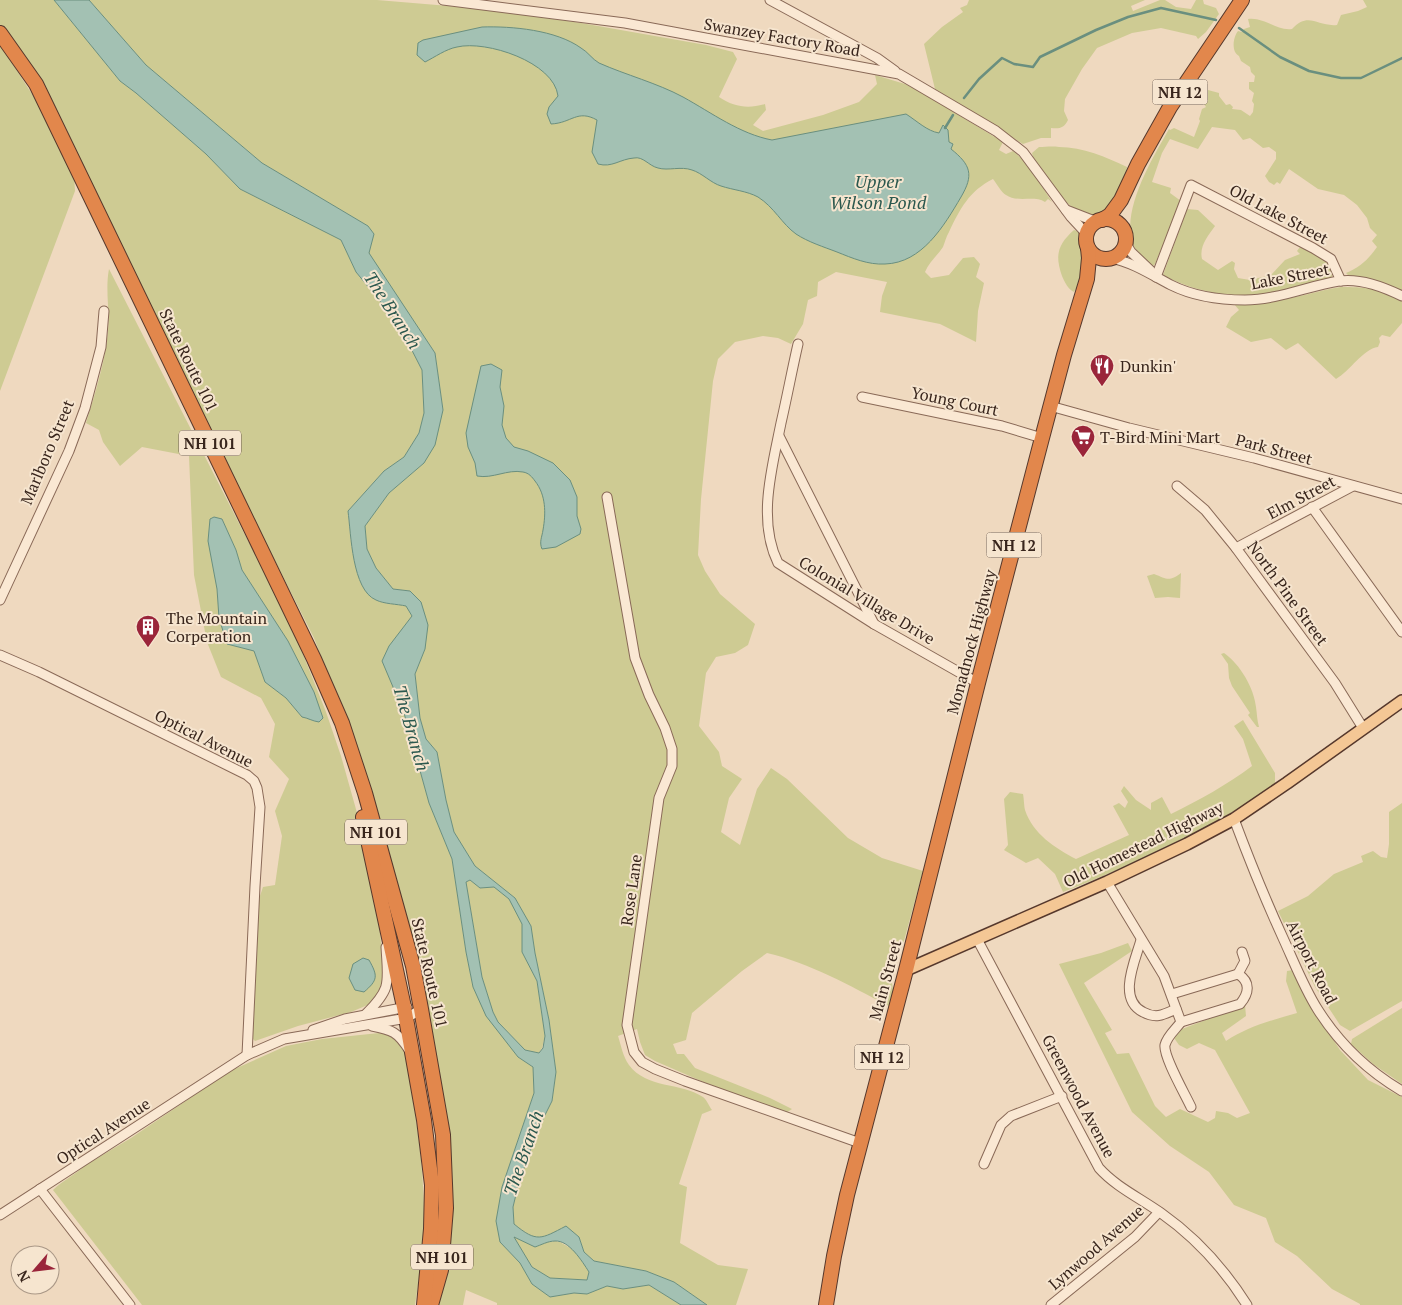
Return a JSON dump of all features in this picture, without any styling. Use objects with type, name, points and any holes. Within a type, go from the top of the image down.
[{"type":"highway","name":"NH 12","points":[[1087,242],[1090,227],[1110,215],[1127,189],[1138,164],[1170,108],[1242,0]]},
{"type":"highway","name":"State Route 101","points":[[0,33],[36,84],[314,659],[342,724],[365,793],[413,966],[443,1135],[446,1208],[440,1270],[431,1305]]},
{"type":"highway","name":"NH 12","points":[[1111,258],[1122,251],[1125,238],[1124,222],[1127,189]]},
{"type":"highway","points":[[1100,221],[1111,220],[1117,223],[1125,238]]},
{"type":"highway","points":[[1087,242],[1091,252],[1100,258],[1111,258]]},
{"type":"highway","name":"Monadnock Highway","points":[[945,811],[1050,406],[1087,279],[1089,258],[1087,242]]},
{"type":"highway","name":"Monadnock Highway","points":[[1087,279],[1100,264],[1111,258]]},
{"type":"highway","name":"State Route 101","points":[[314,659],[354,776],[415,1066],[432,1185],[431,1230],[424,1305]]},
{"type":"highway","name":"Main Street","points":[[826,1305],[834,1256],[860,1143],[906,970],[945,811]]},
{"type":"main road","name":"Old Homestead Highway","points":[[906,970],[1107,882],[1187,844],[1234,819],[1402,701]]},
{"type":"street","name":"Swanzey Factory Road","points":[[443,0],[625,23],[825,61],[870,67],[899,74],[996,131],[1023,152],[1084,231],[1087,242]]},
{"type":"street","points":[[770,0],[876,58],[899,74]]},
{"type":"street","points":[[870,67],[876,58]]},
{"type":"street","name":"Old Lake Street","points":[[1156,277],[1191,185],[1331,259],[1341,281]]},
{"type":"street","points":[[1066,210],[1100,221]]},
{"type":"street","name":"Lake Street","points":[[1125,238],[1135,257],[1156,277]]},
{"type":"street","name":"Lake Street","points":[[1111,258],[1130,264],[1186,291],[1215,298],[1246,300],[1267,298],[1341,281],[1367,283],[1402,296]]},
{"type":"street","name":"Marlboro Street","points":[[0,600],[69,451],[85,408],[100,347],[104,311]]},
{"type":"street","name":"Colonial Village Drive","points":[[798,344],[770,480],[768,521],[771,548],[778,563],[874,624],[978,683]]},
{"type":"street","name":"Young Court","points":[[862,397],[1002,426],[1042,438]]},
{"type":"street","name":"Park Street","points":[[1050,406],[1129,428],[1254,458],[1353,486],[1400,496]]},
{"type":"street","points":[[779,436],[874,624]]},
{"type":"street","name":"North Pine Street","points":[[1177,486],[1205,510],[1236,548],[1335,682],[1363,728]]},
{"type":"street","name":"Elm Street","points":[[1236,548],[1353,486]]},
{"type":"street","name":"Rose Lane","points":[[607,497],[635,658],[672,749],[672,766],[658,798],[627,1025],[634,1052],[642,1062],[685,1081],[860,1143]]},
{"type":"street","points":[[1312,507],[1402,632]]},
{"type":"street","name":"Optical Avenue","points":[[0,655],[39,672],[247,775],[254,781],[258,788],[260,807],[247,1055]]},
{"type":"street","name":"Airport Road","points":[[1234,819],[1263,896],[1318,1010],[1342,1042],[1366,1067],[1402,1091]]},
{"type":"street","points":[[1107,882],[1164,976],[1181,1022]]},
{"type":"street","points":[[366,1015],[380,1000],[386,989],[384,912]]},
{"type":"street","name":"Greenwood Avenue","points":[[977,939],[1099,1168],[1115,1183],[1159,1212],[1189,1236],[1220,1267],[1247,1305]]},
{"type":"street","points":[[1141,940],[1130,979],[1132,1004],[1150,1016],[1159,1016],[1176,1009]]},
{"type":"street","points":[[1172,994],[1238,974],[1245,961],[1242,952]]},
{"type":"street","points":[[1192,1107],[1166,1055],[1165,1045],[1170,1035],[1181,1022],[1240,1004],[1246,996],[1248,988],[1245,978],[1238,974]]},
{"type":"street","points":[[301,1035],[345,1019],[366,1015],[421,1010]]},
{"type":"street","points":[[301,1035],[367,1025],[405,1012]]},
{"type":"street","points":[[367,1025],[389,1029],[397,1034],[410,1052],[415,1066]]},
{"type":"street","name":"Optical Avenue","points":[[0,1215],[247,1055],[284,1039],[301,1035]]},
{"type":"street","points":[[984,1164],[1001,1125],[1011,1116],[1062,1096]]},
{"type":"street","points":[[40,1189],[130,1305]]},
{"type":"street","name":"Lynwood Avenue","points":[[1051,1305],[1135,1237],[1159,1212]]},
{"type":"shaded area","points":[[0,0],[54,0],[120,81],[206,154],[240,189],[341,240],[356,272],[398,323],[422,370],[424,413],[419,433],[404,457],[384,471],[348,511],[350,533],[354,560],[362,585],[368,594],[379,601],[406,605],[412,616],[408,623],[404,713],[429,803],[452,859],[473,987],[518,1057],[533,1067],[534,1093],[502,1187],[500,1242],[520,1263],[532,1284],[550,1297],[574,1293],[587,1294],[607,1286],[623,1289],[649,1285],[681,1305],[497,1305],[497,1303],[466,1290],[463,1305],[438,1305],[449,1198],[425,1008],[415,947],[360,757],[314,638],[148,310],[96,200],[67,130],[49,95],[0,27]]},
{"type":"shaded area","points":[[89,0],[377,0],[485,9],[581,23],[706,45],[733,52],[737,59],[719,97],[741,106],[765,104],[766,110],[753,125],[763,131],[823,115],[859,102],[877,84],[875,75],[905,84],[919,91],[1003,142],[999,150],[1006,154],[1013,151],[1019,156],[1035,175],[1052,202],[1048,199],[1045,202],[1036,199],[1010,197],[1002,192],[993,179],[978,189],[966,201],[943,247],[927,268],[925,272],[931,278],[949,275],[963,258],[974,257],[980,264],[976,277],[984,283],[978,311],[976,342],[940,324],[880,312],[882,296],[887,282],[836,272],[818,282],[817,296],[808,300],[803,324],[791,344],[778,338],[763,336],[735,342],[718,359],[713,381],[701,499],[698,555],[705,571],[720,594],[755,624],[748,645],[735,653],[716,657],[706,673],[699,726],[719,752],[722,766],[742,779],[729,798],[721,832],[740,845],[757,789],[771,768],[787,779],[848,838],[882,858],[923,871],[904,941],[888,960],[884,972],[893,987],[889,1006],[814,969],[767,953],[742,971],[692,1013],[686,1040],[673,1044],[677,1054],[684,1054],[695,1068],[770,1098],[792,1109],[786,1113],[708,1084],[655,1061],[645,1055],[637,1029],[618,1036],[625,1058],[636,1073],[654,1082],[694,1092],[704,1098],[712,1110],[702,1114],[679,1184],[687,1187],[680,1243],[718,1265],[748,1269],[736,1305],[707,1305],[674,1282],[646,1271],[594,1261],[584,1252],[579,1237],[566,1227],[539,1237],[528,1234],[514,1224],[513,1207],[519,1182],[539,1127],[552,1101],[556,1072],[549,1020],[531,926],[515,898],[475,866],[454,832],[437,752],[426,739],[420,718],[415,674],[425,649],[410,591],[393,589],[376,568],[367,549],[365,526],[389,493],[424,463],[443,410],[435,353],[368,253],[374,234],[368,226],[262,163],[146,65]]},
{"type":"shaded area","points":[[969,0],[1145,0],[1131,6],[1133,11],[1160,0],[1165,0],[1176,7],[1191,9],[1196,0],[1203,0],[1204,4],[1216,8],[1219,14],[1206,32],[1198,39],[1196,36],[1161,28],[1132,33],[1097,48],[1082,69],[1065,99],[1064,111],[1068,120],[1065,125],[1059,128],[1051,128],[1051,138],[1041,138],[1023,144],[935,89],[924,44],[942,27],[963,12],[960,8],[967,5]]},
{"type":"shaded area","points":[[1363,0],[1402,0],[1402,293],[1349,276],[1346,273],[1363,263],[1377,247],[1372,241],[1377,235],[1370,228],[1367,218],[1357,205],[1344,195],[1318,189],[1289,169],[1280,184],[1277,182],[1274,185],[1269,182],[1265,176],[1276,159],[1276,152],[1269,147],[1263,148],[1250,138],[1243,140],[1235,130],[1212,127],[1198,149],[1170,139],[1162,153],[1152,182],[1171,188],[1170,193],[1181,201],[1155,264],[1153,266],[1138,254],[1131,238],[1131,220],[1135,200],[1151,161],[1169,129],[1174,128],[1194,137],[1202,109],[1206,107],[1201,100],[1203,92],[1208,90],[1219,93],[1219,96],[1226,105],[1230,104],[1233,107],[1232,109],[1241,110],[1250,116],[1253,112],[1254,104],[1252,101],[1254,93],[1249,89],[1249,82],[1254,82],[1255,76],[1251,72],[1250,67],[1241,61],[1236,54],[1234,44],[1238,31],[1242,32],[1250,27],[1248,19],[1260,20],[1286,29],[1292,29],[1303,21],[1308,20],[1337,25],[1341,15],[1367,7]]},
{"type":"shaded area","points":[[0,44],[37,102],[74,174],[75,191],[0,391]]},
{"type":"shaded area","points":[[1039,147],[1068,147],[1086,151],[1103,156],[1127,167],[1126,175],[1113,206],[1097,218],[1083,214],[1071,206],[1053,187],[1033,157],[1032,153]]},
{"type":"shaded area","points":[[1187,209],[1198,210],[1215,226],[1205,241],[1201,254],[1202,259],[1218,270],[1232,261],[1235,263],[1234,269],[1238,278],[1250,280],[1271,275],[1285,260],[1300,254],[1297,251],[1300,247],[1320,257],[1327,264],[1333,273],[1331,279],[1282,292],[1246,296],[1203,290],[1163,275]]},
{"type":"shaded area","points":[[1074,230],[1080,232],[1084,263],[1081,278],[1074,292],[1063,279],[1058,257],[1061,246],[1068,235]]},
{"type":"shaded area","points":[[109,269],[297,639],[341,756],[361,827],[380,932],[384,978],[379,993],[370,1004],[351,1012],[298,1026],[255,1041],[252,1038],[259,899],[263,887],[275,885],[282,836],[275,811],[289,779],[269,757],[275,724],[261,698],[221,677],[207,642],[194,575],[189,456],[142,447],[120,466],[103,442],[99,430],[86,423],[107,343]],"holes":[[[222,519],[236,550],[242,570],[288,641],[314,692],[313,721],[302,717],[286,698],[265,682],[254,651],[227,644],[219,618],[217,589]]]},
{"type":"shaded area","points":[[1341,287],[1373,289],[1388,293],[1402,301],[1402,323],[1390,337],[1382,335],[1379,338],[1378,347],[1367,352],[1336,379],[1298,343],[1286,350],[1271,338],[1251,342],[1226,327],[1231,317],[1239,310],[1234,304],[1280,300]]},
{"type":"shaded area","points":[[1181,573],[1180,598],[1155,598],[1147,576],[1154,574],[1171,579]]},
{"type":"shaded area","points":[[1224,653],[1241,670],[1249,684],[1255,700],[1259,727],[1248,715],[1250,713],[1232,686],[1229,678],[1228,664],[1221,654]]},
{"type":"shaded area","points":[[1243,720],[1275,773],[1275,783],[1251,800],[1199,831],[1173,845],[1063,892],[1055,874],[1038,858],[1026,863],[1004,850],[1008,845],[1004,799],[1010,792],[1023,794],[1025,810],[1039,833],[1060,850],[1076,859],[1129,835],[1113,806],[1119,803],[1125,808],[1128,802],[1121,791],[1124,786],[1136,800],[1151,810],[1151,803],[1162,797],[1171,814],[1202,798],[1233,780],[1252,766],[1243,739],[1234,726]]},
{"type":"shaded area","points":[[1402,803],[1402,1001],[1350,1031],[1340,1025],[1315,987],[1278,911],[1308,896],[1334,874],[1363,862],[1361,856],[1373,851],[1381,857],[1387,858],[1389,812]]},
{"type":"shaded area","points":[[470,880],[480,888],[494,887],[509,899],[523,924],[522,952],[537,981],[545,1036],[539,1053],[525,1050],[498,1022],[493,1012],[482,977],[466,882]]},
{"type":"shaded area","points":[[1128,943],[1132,951],[1084,983],[1112,1030],[1105,1033],[1117,1054],[1129,1053],[1155,1106],[1166,1117],[1180,1109],[1208,1122],[1215,1118],[1216,1111],[1228,1113],[1237,1118],[1250,1113],[1215,1050],[1199,1043],[1187,1049],[1179,1045],[1174,1038],[1182,1029],[1245,1005],[1246,1016],[1222,1033],[1226,1041],[1251,1028],[1297,1013],[1286,981],[1287,971],[1293,970],[1340,1050],[1368,1080],[1402,1097],[1402,1305],[1360,1305],[1332,1289],[1297,1256],[1275,1242],[1266,1218],[1234,1205],[1209,1172],[1170,1146],[1132,1112],[1059,964],[1101,953]]},
{"type":"shaded area","points":[[1402,1008],[1402,1084],[1373,1064],[1351,1044],[1352,1039]]},
{"type":"shaded area","points":[[379,1033],[395,1039],[405,1054],[419,1139],[424,1225],[415,1305],[142,1305],[53,1190],[84,1166],[131,1138],[230,1071],[286,1046],[322,1039]]},
{"type":"shaded area","points":[[513,1236],[547,1242],[560,1242],[577,1252],[589,1272],[587,1280],[550,1278],[532,1267]]},
{"type":"water","name":"The Branch","points":[[54,0],[89,0],[146,65],[262,163],[368,226],[374,234],[369,253],[435,353],[443,410],[435,445],[424,463],[389,493],[365,526],[367,549],[376,568],[393,589],[410,591],[421,602],[428,625],[425,649],[415,674],[420,718],[426,739],[437,752],[454,832],[475,866],[515,898],[531,926],[549,1020],[556,1072],[552,1101],[539,1127],[519,1182],[513,1207],[514,1224],[528,1234],[539,1237],[551,1234],[566,1226],[579,1237],[584,1252],[594,1261],[646,1271],[674,1282],[707,1305],[681,1305],[649,1285],[623,1289],[607,1286],[587,1294],[574,1293],[550,1297],[532,1284],[520,1263],[500,1242],[496,1221],[502,1187],[534,1093],[533,1067],[518,1057],[486,1016],[473,987],[452,859],[429,803],[404,713],[382,661],[389,646],[412,616],[406,606],[376,600],[368,594],[362,585],[354,560],[348,511],[384,471],[404,457],[419,433],[424,413],[422,370],[398,323],[356,272],[341,240],[240,189],[206,154],[120,81]],"holes":[[[470,880],[480,888],[494,887],[509,899],[522,924],[522,952],[537,981],[545,1036],[543,1048],[539,1053],[525,1050],[498,1022],[493,1012],[482,977],[466,882]],[[514,1237],[535,1247],[552,1241],[565,1244],[583,1262],[589,1272],[587,1280],[550,1278],[532,1267]]]},
{"type":"water","name":"Upper Wilson Pond","points":[[482,27],[520,28],[559,37],[571,42],[599,63],[673,92],[737,128],[772,140],[906,114],[935,132],[939,133],[943,125],[948,130],[949,142],[953,144],[951,149],[966,165],[969,176],[968,182],[947,220],[931,241],[921,250],[898,262],[879,264],[860,261],[796,234],[758,197],[717,185],[692,170],[658,168],[637,158],[608,165],[598,164],[592,152],[597,120],[579,116],[551,124],[547,114],[549,107],[558,96],[554,84],[545,73],[517,56],[501,50],[470,46],[449,49],[425,62],[417,55],[418,43],[423,40]]},
{"type":"water","points":[[491,364],[502,370],[500,387],[504,406],[502,425],[506,438],[514,447],[528,451],[553,463],[570,480],[577,497],[577,516],[581,529],[580,534],[556,547],[542,549],[544,504],[539,486],[530,475],[517,471],[483,477],[477,476],[475,463],[468,447],[466,433],[481,366]]},
{"type":"water","points":[[214,517],[222,519],[236,550],[242,570],[288,641],[314,692],[323,718],[319,722],[302,717],[286,698],[265,682],[254,651],[227,644],[219,618],[217,589],[208,541],[210,519]]},
{"type":"water","points":[[363,958],[369,960],[375,974],[374,981],[364,992],[355,990],[349,978],[353,964]]},
{"type":"waterway","points":[[964,98],[979,79],[1002,58],[1014,64],[1033,67],[1040,57],[1128,17],[1161,8],[1216,20]]},
{"type":"waterway","points":[[1239,28],[1280,57],[1309,71],[1341,78],[1361,78],[1402,58]]},
{"type":"waterway","points":[[945,128],[953,115]]},
{"type":"place","name":"Dunkin'","points":[[1102,387]]},
{"type":"place","name":"T-Bird Mini Mart","points":[[1083,458]]},
{"type":"place","name":"The Mountain Corperation","points":[[148,648]]}]
